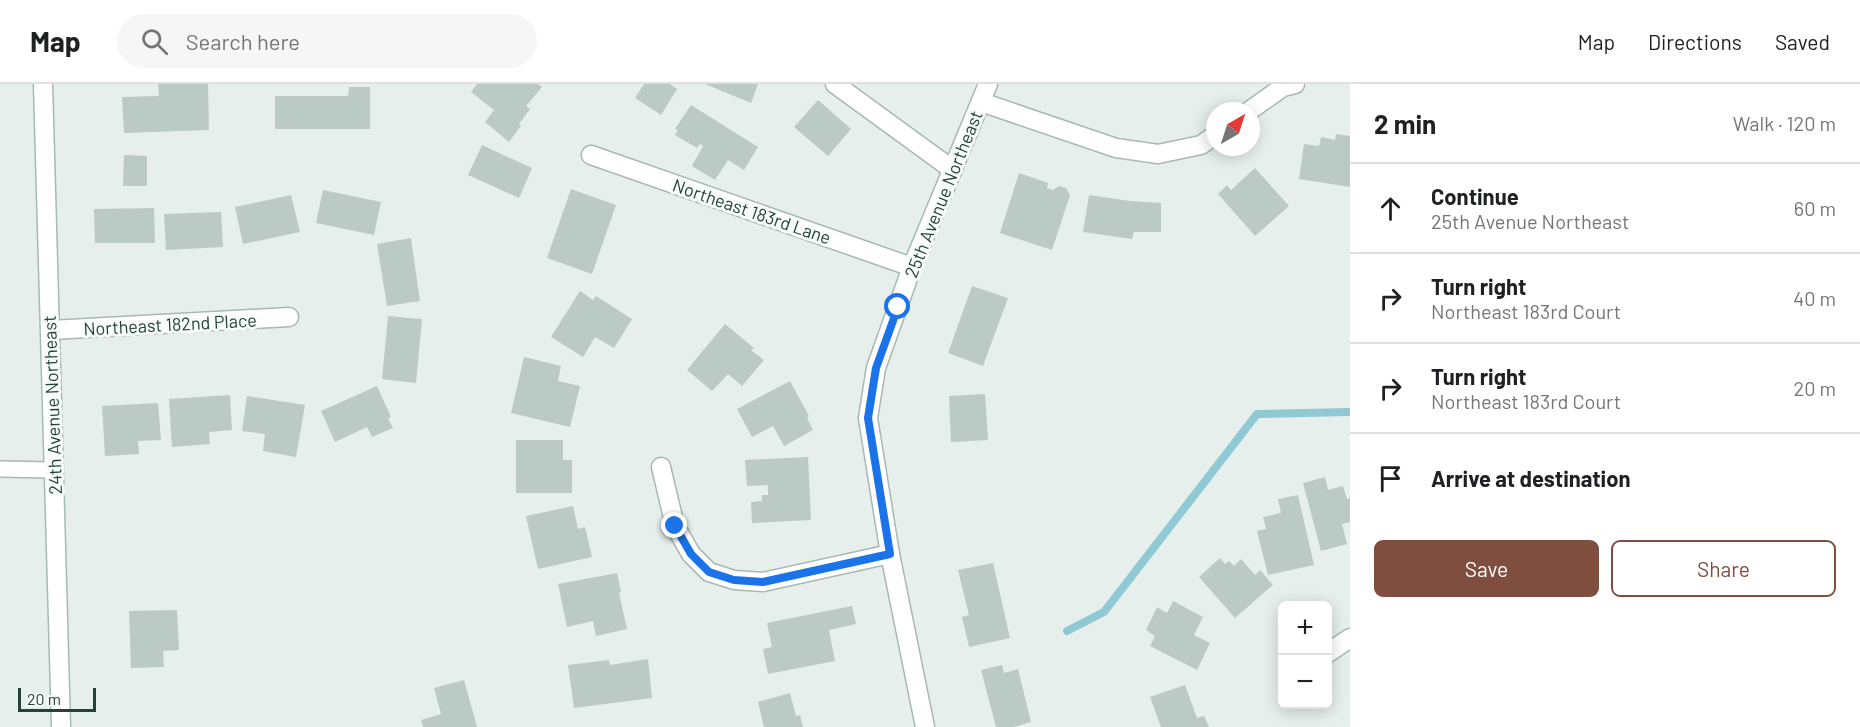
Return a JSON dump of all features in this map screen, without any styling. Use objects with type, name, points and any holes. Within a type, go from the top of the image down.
[{"type":"street","name":"24th Avenue Northeast","points":[[43,84],[61,727]]},
{"type":"street","points":[[835,84],[953,170]]},
{"type":"street","name":"25th Avenue Northeast","points":[[925,727],[890,554],[868,418],[876,368],[912,267],[988,84]]},
{"type":"street","points":[[1260,103],[1283,87],[1295,84]]},
{"type":"street","points":[[981,102],[1116,148],[1158,154],[1201,145],[1206,141]]},
{"type":"street","name":"Northeast 183rd Lane","points":[[591,155],[912,267]]},
{"type":"street","name":"Northeast 182nd Place","points":[[51,330],[289,317]]},
{"type":"street","points":[[661,467],[675,526],[691,554],[709,572],[734,580],[763,582],[890,554]]},
{"type":"street","points":[[1332,650],[1350,638]]},
{"type":"lane","points":[[0,470],[54,470]]},
{"type":"building","points":[[158,84],[208,84],[209,130],[124,133],[122,97],[159,96]]},
{"type":"building","points":[[477,84],[538,84],[542,87],[526,106],[530,109],[509,142],[485,122],[494,110],[471,92]]},
{"type":"building","points":[[644,84],[670,84],[677,89],[661,115],[635,98]]},
{"type":"building","points":[[705,84],[758,84],[751,103]]},
{"type":"building","points":[[349,87],[370,87],[370,129],[275,129],[275,96],[348,96]]},
{"type":"building","points":[[818,100],[851,129],[828,156],[794,127]]},
{"type":"building","points":[[691,105],[758,147],[744,170],[728,160],[715,180],[692,166],[703,146],[700,144],[697,148],[675,135],[678,130],[675,129]]},
{"type":"building","points":[[1336,134],[1350,136],[1350,187],[1299,179],[1304,144],[1319,146],[1321,137],[1335,140]]},
{"type":"building","points":[[482,145],[532,168],[519,198],[468,175]]},
{"type":"building","points":[[124,155],[147,156],[147,186],[123,186]]},
{"type":"building","points":[[1255,168],[1289,206],[1255,236],[1218,194],[1227,185],[1231,190]]},
{"type":"building","points":[[1019,173],[1048,183],[1047,188],[1053,190],[1059,186],[1066,188],[1070,195],[1052,250],[1000,233]]},
{"type":"building","points":[[571,189],[616,205],[592,274],[547,258]]},
{"type":"building","points":[[323,190],[381,202],[374,235],[316,223]]},
{"type":"building","points":[[291,195],[300,232],[243,244],[235,207]]},
{"type":"building","points":[[1089,195],[1161,203],[1161,232],[1134,232],[1132,239],[1083,232]]},
{"type":"building","points":[[154,208],[155,243],[95,243],[94,209]]},
{"type":"building","points":[[221,212],[223,247],[166,250],[164,214]]},
{"type":"building","points":[[411,238],[420,301],[387,306],[377,244]]},
{"type":"building","points":[[972,286],[1008,298],[983,366],[948,353]]},
{"type":"building","points":[[580,291],[593,300],[596,296],[632,319],[614,348],[595,337],[583,357],[551,337]]},
{"type":"building","points":[[388,316],[422,319],[416,383],[382,379]]},
{"type":"building","points":[[725,324],[754,348],[751,350],[764,360],[742,386],[728,374],[712,391],[687,370]]},
{"type":"building","points":[[524,357],[561,366],[558,381],[580,386],[570,427],[511,413]]},
{"type":"building","points":[[790,381],[809,416],[807,418],[813,430],[784,446],[773,426],[752,437],[737,409]]},
{"type":"building","points":[[377,386],[391,417],[388,418],[393,428],[372,437],[367,427],[335,442],[321,411]]},
{"type":"building","points":[[985,394],[988,440],[951,442],[949,396]]},
{"type":"building","points":[[230,395],[232,430],[209,432],[210,444],[172,447],[169,399]]},
{"type":"building","points":[[247,396],[305,405],[296,457],[263,451],[265,434],[242,431]]},
{"type":"building","points":[[158,403],[161,440],[138,441],[139,454],[105,456],[102,406]]},
{"type":"building","points":[[516,440],[563,440],[563,460],[572,460],[572,493],[516,493]]},
{"type":"building","points":[[808,457],[811,520],[752,523],[751,502],[762,501],[762,495],[768,495],[768,485],[747,486],[745,460]]},
{"type":"building","points":[[1325,477],[1328,490],[1343,486],[1347,499],[1350,498],[1350,522],[1342,524],[1347,544],[1321,551],[1303,483]]},
{"type":"building","points":[[1298,495],[1314,565],[1268,575],[1257,531],[1266,529],[1263,517],[1281,513],[1278,499]]},
{"type":"building","points":[[573,506],[578,529],[585,527],[592,557],[538,569],[526,516]]},
{"type":"building","points":[[1220,558],[1225,564],[1229,561],[1234,566],[1241,559],[1255,575],[1260,570],[1273,585],[1235,618],[1199,577]]},
{"type":"building","points":[[993,563],[1010,638],[969,647],[962,617],[969,615],[958,570]]},
{"type":"building","points":[[617,573],[627,629],[596,636],[593,621],[567,627],[558,584]]},
{"type":"building","points":[[1173,601],[1203,617],[1194,635],[1210,643],[1197,670],[1150,646],[1155,636],[1146,630],[1157,607],[1167,613]]},
{"type":"building","points":[[852,606],[856,624],[829,630],[835,661],[768,674],[763,649],[772,647],[767,623]]},
{"type":"building","points":[[177,610],[179,650],[163,651],[164,667],[131,668],[129,611]]},
{"type":"building","points":[[648,659],[652,698],[574,708],[568,665],[609,660],[610,665]]},
{"type":"building","points":[[1002,665],[1004,673],[1018,669],[1031,722],[1014,727],[996,727],[981,670]]},
{"type":"building","points":[[464,680],[477,727],[423,727],[421,720],[441,714],[434,688]]},
{"type":"building","points":[[1185,685],[1197,718],[1204,716],[1209,727],[1161,727],[1150,697]]},
{"type":"building","points":[[790,693],[796,716],[800,715],[803,727],[764,727],[758,702]]},
{"type":"waterway","points":[[1067,631],[1104,612],[1257,414],[1350,412]]},
{"type":"route","points":[[675,526],[691,554],[709,572],[734,580],[763,582],[890,554],[868,418],[876,368],[898,307]]}]
